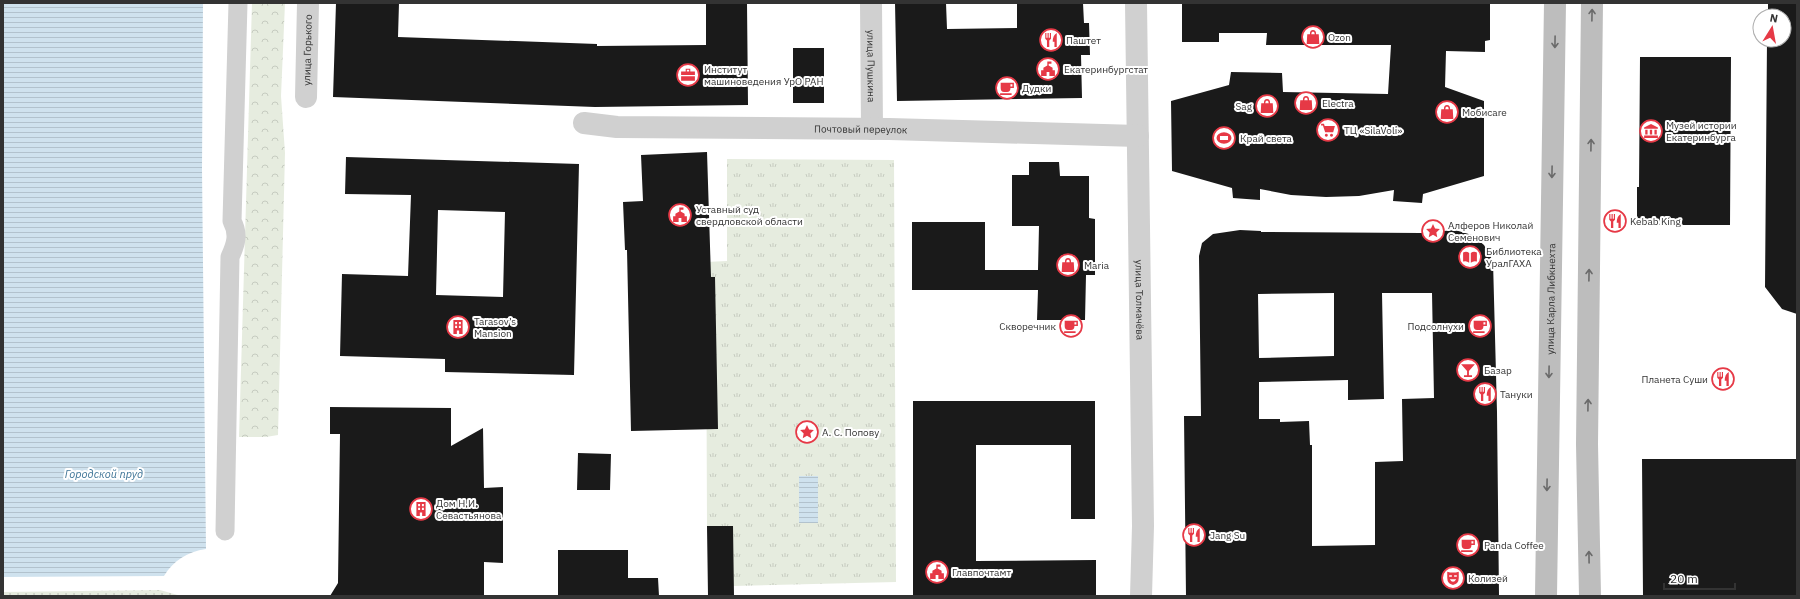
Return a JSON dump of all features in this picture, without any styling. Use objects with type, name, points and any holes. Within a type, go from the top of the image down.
[{"type":"main road","name":"улица Карла Либкнехта","points":[[1546,596],[1555,3]]},
{"type":"main road","points":[[1590,596],[1587,444],[1592,3]]},
{"type":"street","points":[[225,531],[230,257],[236,246],[236,230],[232,221],[238,3]]},
{"type":"street","name":"улица Горького","points":[[306,97],[308,3]]},
{"type":"street","name":"улица Пушкина","points":[[871,3],[872,129]]},
{"type":"street","name":"улица Толмачёва","points":[[1136,3],[1142,510],[1141,596]]},
{"type":"street","name":"Почтовый переулок","points":[[584,123],[617,128],[872,129],[1138,136]]},
{"type":"green space","points":[[252,3],[285,3],[281,96],[285,153],[278,435],[266,437],[239,437]]},
{"type":"green space","points":[[727,159],[894,160],[896,582],[733,586],[733,526],[707,526],[706,262],[727,261]]},
{"type":"green space","points":[[160,590],[181,596],[3,596],[3,592]]},
{"type":"water","name":"Городской пруд","points":[[3,3],[203,3],[202,169],[206,549],[193,552],[177,561],[164,576],[3,577]]},
{"type":"water","points":[[799,476],[818,476],[818,523],[799,523]]},
{"type":"building","points":[[336,3],[399,3],[398,37],[597,44],[597,46],[706,45],[706,3],[747,3],[748,105],[595,107],[333,97]]},
{"type":"building","points":[[895,3],[946,3],[947,29],[1017,28],[1017,3],[1083,3],[1084,23],[1089,23],[1090,55],[1081,55],[1082,98],[897,101]]},
{"type":"building","name":"ТЦ «SilaVoli»","points":[[1182,3],[1490,3],[1490,40],[1485,41],[1485,52],[1446,51],[1445,87],[1484,101],[1484,176],[1423,194],[1422,203],[1393,201],[1394,190],[1359,196],[1326,197],[1291,195],[1260,189],[1260,200],[1233,198],[1232,188],[1172,171],[1171,101],[1229,85],[1231,72],[1282,73],[1283,92],[1388,94],[1391,45],[1266,45],[1267,33],[1219,33],[1219,42],[1182,42]]},
{"type":"building","points":[[1768,3],[1797,3],[1797,314],[1782,309],[1765,287],[1767,48],[1792,48],[1792,8],[1768,8]]},
{"type":"building","points":[[793,48],[824,48],[824,103],[793,103]]},
{"type":"building","points":[[1640,57],[1731,57],[1730,225],[1637,225],[1637,187],[1639,187]]},
{"type":"building","points":[[707,152],[711,277],[715,277],[718,429],[631,431],[627,250],[625,250],[623,202],[643,201],[641,155]]},
{"type":"building","name":"Tarasov’s Mansion","points":[[346,157],[579,164],[574,375],[445,372],[445,359],[340,356],[342,274],[408,276],[411,195],[345,194]],"holes":[[[438,210],[505,212],[503,297],[436,295]]]},
{"type":"building","points":[[1029,162],[1059,162],[1060,176],[1089,176],[1089,218],[1095,219],[1095,275],[1086,275],[1085,320],[1037,320],[1038,290],[912,290],[912,222],[985,222],[985,270],[1038,270],[1039,226],[1012,226],[1012,175],[1029,175]]},
{"type":"building","points":[[1240,230],[1261,232],[1421,233],[1455,230],[1472,235],[1484,245],[1493,261],[1497,412],[1499,596],[1186,596],[1184,416],[1201,416],[1199,256],[1202,243],[1213,234]],"holes":[[[1334,293],[1334,356],[1259,358],[1258,294]],[[1382,293],[1432,293],[1434,398],[1402,399],[1403,461],[1375,462],[1375,545],[1312,546],[1312,445],[1310,445],[1309,421],[1280,422],[1280,419],[1259,419],[1259,382],[1348,380],[1348,400],[1384,399]]]},
{"type":"building","points":[[913,401],[1095,401],[1095,519],[1071,519],[1071,445],[976,445],[976,561],[1096,560],[1096,596],[913,596]]},
{"type":"building","name":"Дом Н.И. Севастьянова","points":[[330,407],[451,408],[451,446],[483,428],[484,488],[503,487],[503,563],[484,562],[484,596],[330,596],[338,583],[340,434],[330,434]]},
{"type":"building","points":[[578,453],[611,454],[610,490],[577,490]]},
{"type":"building","points":[[1642,459],[1797,459],[1797,596],[1643,596]]},
{"type":"building","points":[[707,526],[733,526],[734,596],[708,596]]},
{"type":"building","points":[[558,550],[628,550],[628,578],[658,578],[659,596],[558,596]]},
{"type":"place","name":"Ozon","points":[[1313,37]]},
{"type":"place","name":"Паштет","points":[[1051,40]]},
{"type":"place","name":"Екатеринбургстат","points":[[1048,69]]},
{"type":"place","name":"Институт машиноведения УрО РАН","points":[[688,75]]},
{"type":"place","name":"Дудки","points":[[1007,88]]},
{"type":"place","name":"Electra","points":[[1306,103]]},
{"type":"place","name":"Sag","points":[[1267,106]]},
{"type":"place","name":"Мобиcare","points":[[1447,112]]},
{"type":"place","name":"ТЦ «SilaVoli»","points":[[1328,130]]},
{"type":"place","name":"Музей истории Екатеринбурга","points":[[1651,131]]},
{"type":"place","name":"Край света","points":[[1224,138]]},
{"type":"place","name":"Уставный суд свердловской области","points":[[680,215]]},
{"type":"place","name":"Kebab King","points":[[1615,221]]},
{"type":"place","name":"Алферов Николай Семенович","points":[[1433,231]]},
{"type":"place","name":"Библиотека УралГАХА","points":[[1470,257]]},
{"type":"place","name":"Maria","points":[[1068,265]]},
{"type":"place","name":"Скворечник","points":[[1071,326]]},
{"type":"place","name":"Подсолнухи","points":[[1480,326]]},
{"type":"place","name":"Tarasov’s Mansion","points":[[458,327]]},
{"type":"place","name":"Базар","points":[[1468,370]]},
{"type":"place","name":"Планета Суши","points":[[1723,379]]},
{"type":"place","name":"Тануки","points":[[1485,394]]},
{"type":"place","name":"А. С. Попову","points":[[807,432]]},
{"type":"place","name":"Дом Н.И. Севастьянова","points":[[421,509]]},
{"type":"place","name":"Jang Su","points":[[1194,535]]},
{"type":"place","name":"Panda Coffee","points":[[1468,545]]},
{"type":"place","name":"Главпочтамт","points":[[937,572]]},
{"type":"place","name":"Колизей","points":[[1453,578]]}]
